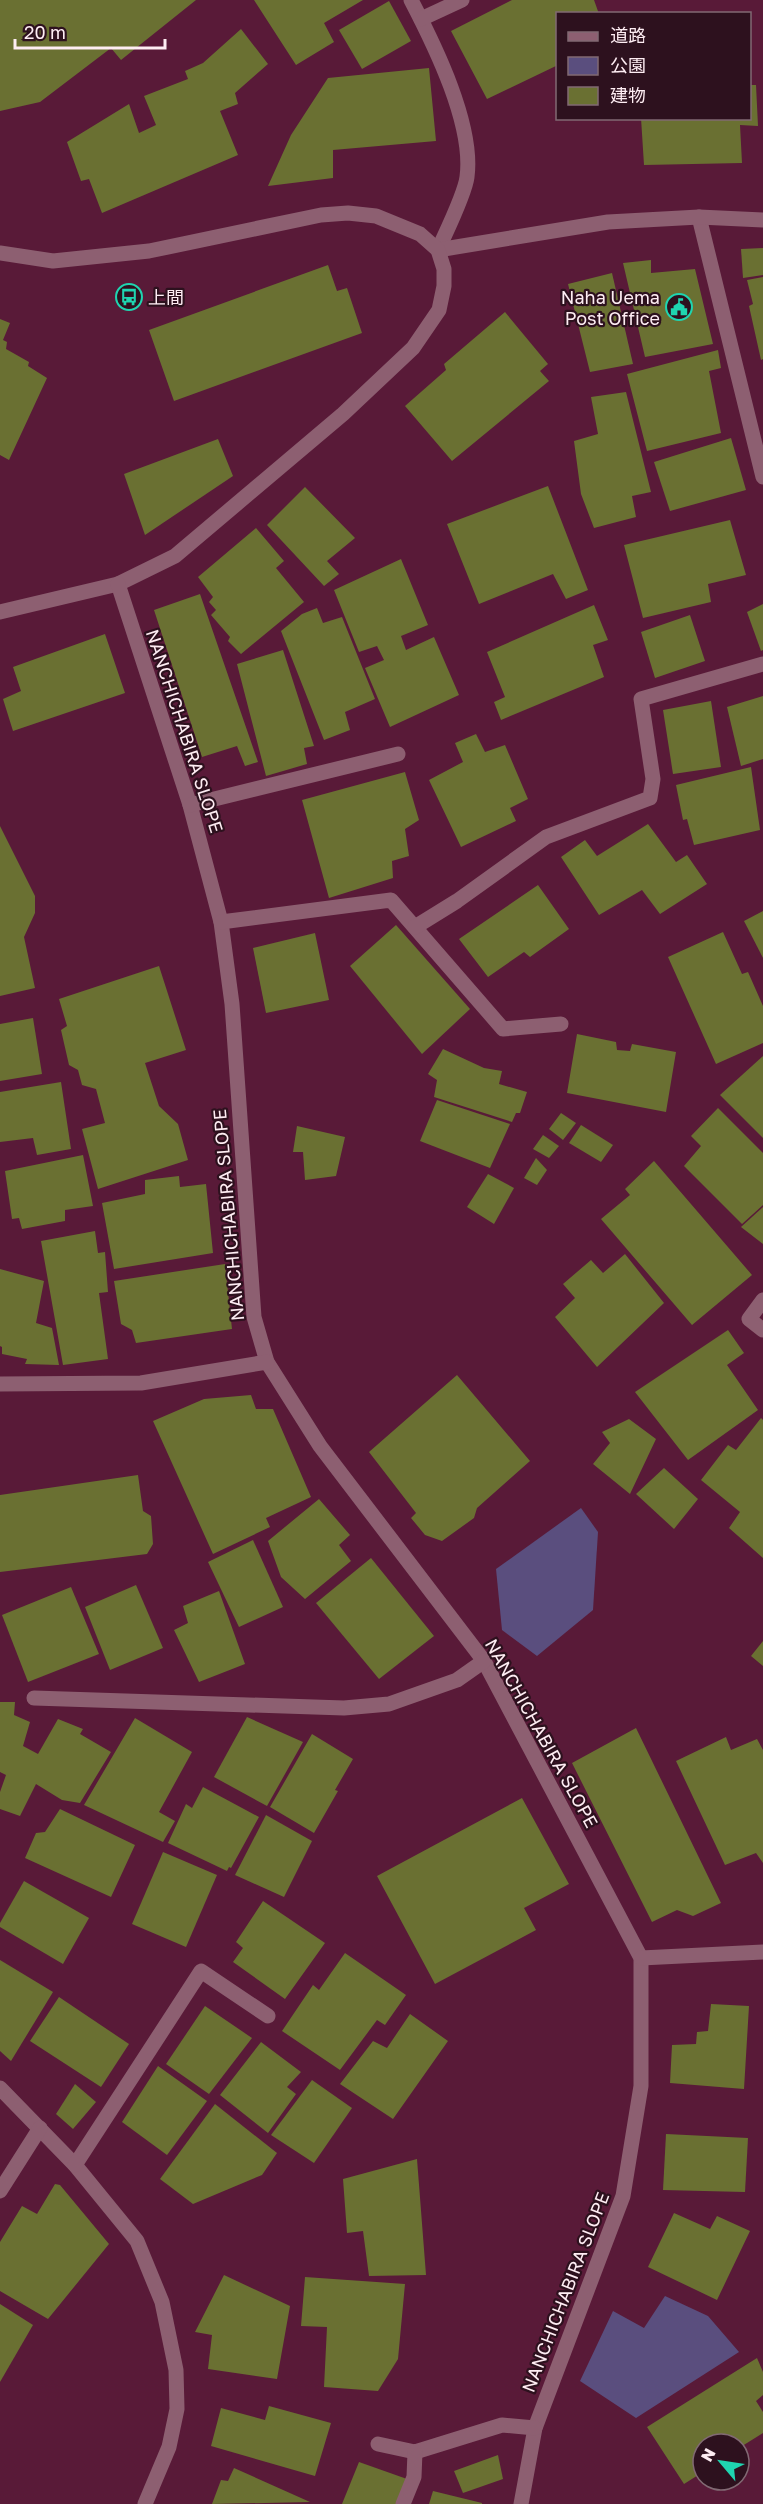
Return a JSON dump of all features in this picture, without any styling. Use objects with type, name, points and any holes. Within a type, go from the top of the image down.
[{"type":"street","points":[[411,0],[457,105],[466,144],[467,178],[438,250]]},
{"type":"street","points":[[421,19],[462,0]]},
{"type":"street","points":[[0,253],[53,261],[149,252],[321,215],[348,213],[376,216],[420,234],[438,250],[444,269],[444,286],[439,310],[413,348],[343,414],[175,556],[118,584],[0,612]]},
{"type":"street","points":[[438,250],[608,222],[699,217],[763,220]]},
{"type":"street","points":[[699,217],[763,477]]},
{"type":"street","name":"NANCHICHABIRA SLOPE","points":[[118,584],[190,805],[222,922],[232,1004],[254,1317],[267,1362],[320,1446],[484,1661],[641,1958],[641,2086],[623,2196],[535,2428],[521,2504]]},
{"type":"street","points":[[415,927],[457,901],[546,837],[650,798],[652,779],[641,699],[763,664]]},
{"type":"street","points":[[190,805],[398,754]]},
{"type":"street","points":[[222,922],[391,900],[503,1029],[561,1024]]},
{"type":"street","points":[[763,1300],[749,1319],[763,1330]]},
{"type":"street","points":[[0,1384],[141,1383],[267,1362]]},
{"type":"street","points":[[34,1698],[355,1707],[389,1704],[457,1680],[484,1661]]},
{"type":"street","points":[[641,1958],[763,1952]]},
{"type":"street","points":[[75,2164],[201,1971],[268,2016]]},
{"type":"street","points":[[0,2088],[75,2164],[137,2241],[162,2302],[176,2370],[177,2409],[169,2447],[145,2504]]},
{"type":"street","points":[[0,2191],[40,2128]]},
{"type":"street","points":[[378,2444],[415,2452],[502,2425],[535,2428]]},
{"type":"street","points":[[403,2504],[414,2477],[415,2452]]},
{"type":"green space","points":[[581,1508],[598,1532],[593,1610],[537,1656],[502,1630],[496,1569]]},
{"type":"green space","points":[[665,2296],[708,2316],[739,2352],[636,2418],[580,2381],[613,2311],[644,2328]]},
{"type":"building","points":[[0,0],[196,0],[121,60],[111,48],[40,102],[0,111]]},
{"type":"building","points":[[254,0],[363,0],[324,23],[334,42],[296,65]]},
{"type":"building","points":[[512,0],[594,0],[598,12],[556,12],[556,66],[487,99],[451,31]]},
{"type":"building","points":[[389,1],[411,41],[362,69],[339,30]]},
{"type":"building","points":[[241,29],[268,64],[235,93],[238,104],[220,111],[238,155],[102,213],[89,179],[81,181],[67,142],[129,104],[139,133],[156,125],[144,96],[188,79],[185,71],[203,63]]},
{"type":"building","points":[[429,68],[436,141],[333,150],[333,178],[268,186],[291,135],[328,78]]},
{"type":"building","points":[[751,85],[756,85],[758,126],[740,125],[742,163],[644,165],[641,120],[751,120]]},
{"type":"building","points":[[763,248],[763,275],[743,278],[741,249]]},
{"type":"building","points":[[651,260],[651,273],[695,269],[713,344],[645,357],[623,263]]},
{"type":"building","points":[[328,265],[337,291],[347,288],[362,333],[174,401],[149,330]]},
{"type":"building","points":[[612,273],[633,364],[590,372],[568,284]]},
{"type":"building","points":[[763,277],[763,359],[761,360],[749,306],[753,304],[747,280]]},
{"type":"building","points":[[505,312],[548,364],[540,371],[549,381],[452,461],[405,406],[446,370],[444,364]]},
{"type":"building","points":[[0,319],[10,323],[3,340],[7,342],[6,349],[29,362],[28,366],[47,378],[9,460],[0,455]]},
{"type":"building","points":[[718,350],[721,368],[709,371],[721,433],[647,451],[627,374]]},
{"type":"building","points":[[626,392],[651,492],[632,496],[636,517],[594,528],[581,494],[574,441],[598,434],[591,397]]},
{"type":"building","points":[[731,438],[746,490],[670,511],[654,462]]},
{"type":"building","points":[[218,439],[233,476],[145,535],[124,474]]},
{"type":"building","points":[[548,486],[588,590],[566,599],[553,574],[479,604],[447,524]]},
{"type":"building","points":[[305,487],[355,538],[327,561],[339,574],[324,586],[267,525]]},
{"type":"building","points":[[730,520],[746,575],[708,584],[711,602],[643,618],[624,545]]},
{"type":"building","points":[[256,528],[284,561],[276,568],[304,602],[241,654],[228,641],[230,637],[211,615],[216,610],[209,602],[213,597],[198,577]]},
{"type":"building","points":[[401,559],[428,625],[401,636],[406,650],[434,637],[459,695],[390,727],[365,668],[384,660],[377,646],[359,652],[334,590]]},
{"type":"building","points":[[200,594],[258,762],[245,766],[237,746],[202,757],[154,610]]},
{"type":"building","points":[[763,604],[763,650],[761,651],[747,612]]},
{"type":"building","points":[[594,605],[608,640],[593,645],[604,677],[501,720],[494,702],[505,697],[487,652]]},
{"type":"building","points":[[317,608],[323,623],[342,617],[375,699],[345,712],[350,730],[324,740],[281,631],[302,614]]},
{"type":"building","points":[[690,615],[705,661],[655,678],[641,632]]},
{"type":"building","points":[[105,634],[125,693],[13,731],[3,699],[21,691],[13,667]]},
{"type":"building","points":[[283,650],[314,746],[304,748],[307,764],[266,776],[237,664]]},
{"type":"building","points":[[763,696],[763,759],[741,766],[727,707]]},
{"type":"building","points":[[711,701],[721,767],[673,774],[663,710]]},
{"type":"building","points":[[476,734],[485,752],[505,745],[528,799],[510,808],[516,821],[461,847],[429,780],[463,762],[455,743]]},
{"type":"building","points":[[751,767],[760,830],[694,845],[687,819],[683,820],[676,785]]},
{"type":"building","points":[[405,772],[419,820],[405,829],[409,856],[392,861],[393,878],[329,898],[302,800]]},
{"type":"building","points":[[648,824],[676,862],[687,855],[707,884],[660,914],[642,890],[599,915],[561,857],[585,840],[597,856]]},
{"type":"building","points":[[0,826],[35,896],[35,913],[24,937],[35,988],[0,996]]},
{"type":"building","points":[[538,885],[569,929],[530,957],[524,952],[488,977],[459,939]]},
{"type":"building","points":[[763,911],[763,958],[744,921]]},
{"type":"building","points":[[396,925],[470,1009],[422,1054],[350,966]]},
{"type":"building","points":[[723,932],[742,974],[748,972],[763,1006],[763,1043],[716,1064],[668,957]]},
{"type":"building","points":[[315,933],[329,1000],[266,1013],[253,948]]},
{"type":"building","points":[[159,966],[186,1050],[145,1063],[159,1106],[178,1124],[188,1160],[98,1189],[82,1129],[105,1123],[96,1089],[82,1085],[78,1070],[69,1065],[61,1030],[67,1026],[59,999]]},
{"type":"building","points":[[33,1018],[42,1074],[0,1081],[0,1024]]},
{"type":"building","points":[[577,1034],[616,1042],[617,1050],[630,1051],[632,1044],[676,1052],[666,1112],[567,1093]]},
{"type":"building","points":[[443,1049],[484,1068],[502,1071],[499,1084],[527,1092],[520,1113],[516,1113],[512,1122],[434,1097],[437,1080],[428,1074]]},
{"type":"building","points":[[763,1056],[763,1138],[720,1095]]},
{"type":"building","points":[[61,1082],[71,1149],[37,1155],[33,1138],[0,1142],[0,1092]]},
{"type":"building","points":[[437,1100],[510,1124],[490,1168],[420,1141]]},
{"type":"building","points":[[718,1108],[763,1153],[763,1205],[742,1224],[684,1166],[701,1146],[691,1136]]},
{"type":"building","points":[[561,1113],[576,1123],[563,1140],[549,1129]]},
{"type":"building","points":[[581,1125],[613,1145],[601,1162],[569,1143]]},
{"type":"building","points":[[297,1126],[345,1137],[336,1176],[305,1180],[303,1152],[293,1152]]},
{"type":"building","points":[[543,1135],[559,1146],[549,1158],[533,1149]]},
{"type":"building","points":[[83,1155],[93,1206],[65,1210],[65,1221],[22,1229],[19,1218],[12,1219],[5,1171]]},
{"type":"building","points":[[536,1158],[547,1170],[537,1185],[524,1178]]},
{"type":"building","points":[[654,1161],[752,1275],[692,1325],[601,1219],[630,1195],[625,1189]]},
{"type":"building","points":[[488,1174],[514,1188],[494,1224],[467,1207]]},
{"type":"building","points":[[179,1176],[180,1187],[206,1184],[213,1253],[114,1269],[102,1203],[145,1194],[145,1180]]},
{"type":"building","points":[[763,1207],[763,1244],[741,1227]]},
{"type":"building","points":[[95,1231],[98,1253],[105,1252],[108,1292],[99,1293],[108,1359],[63,1365],[41,1241]]},
{"type":"building","points":[[625,1254],[664,1303],[597,1367],[555,1317],[575,1298],[563,1284],[591,1260],[603,1273]]},
{"type":"building","points":[[225,1264],[232,1329],[136,1343],[132,1330],[121,1324],[114,1281]]},
{"type":"building","points":[[0,1269],[44,1281],[36,1323],[52,1328],[59,1365],[25,1364],[27,1359],[2,1354],[0,1346]]},
{"type":"building","points":[[728,1330],[744,1353],[727,1365],[758,1410],[688,1460],[635,1392]]},
{"type":"building","points":[[457,1375],[530,1461],[477,1508],[474,1518],[442,1541],[425,1535],[411,1518],[416,1513],[369,1452]]},
{"type":"building","points":[[251,1395],[256,1409],[273,1409],[311,1497],[266,1518],[270,1527],[213,1554],[153,1421],[204,1399]]},
{"type":"building","points":[[761,1418],[763,1420],[763,1558],[729,1528],[740,1512],[701,1480],[728,1445],[736,1450]]},
{"type":"building","points":[[629,1419],[656,1439],[630,1494],[593,1464],[610,1443],[602,1432]]},
{"type":"building","points":[[664,1468],[698,1499],[674,1529],[636,1494]]},
{"type":"building","points":[[138,1475],[143,1511],[151,1516],[153,1544],[147,1554],[0,1572],[0,1495]]},
{"type":"building","points":[[319,1499],[350,1535],[339,1545],[351,1561],[305,1599],[281,1577],[268,1541]]},
{"type":"building","points":[[253,1540],[283,1607],[239,1627],[208,1562]]},
{"type":"building","points":[[371,1558],[434,1636],[379,1679],[316,1603]]},
{"type":"building","points":[[136,1585],[163,1648],[110,1670],[85,1607]]},
{"type":"building","points":[[71,1587],[99,1654],[28,1682],[2,1615]]},
{"type":"building","points":[[219,1591],[245,1664],[199,1682],[174,1630],[188,1623],[183,1606]]},
{"type":"building","points":[[763,1641],[763,1666],[751,1656]]},
{"type":"building","points":[[0,1702],[15,1702],[14,1715],[30,1722],[23,1746],[38,1754],[58,1719],[83,1729],[80,1734],[111,1752],[80,1803],[62,1800],[36,1784],[20,1816],[0,1809],[0,1792],[6,1775],[0,1772]]},
{"type":"building","points":[[247,1717],[303,1742],[267,1806],[214,1777]]},
{"type":"building","points":[[135,1718],[192,1752],[159,1812],[175,1821],[163,1842],[84,1805]]},
{"type":"building","points":[[636,1728],[721,1903],[693,1916],[677,1910],[652,1922],[572,1763]]},
{"type":"building","points":[[312,1734],[353,1759],[314,1833],[270,1807]]},
{"type":"building","points":[[726,1737],[731,1750],[757,1739],[763,1750],[763,1863],[756,1853],[725,1865],[676,1761]]},
{"type":"building","points":[[203,1787],[259,1817],[231,1868],[229,1867],[227,1871],[168,1843],[186,1804],[192,1808]]},
{"type":"building","points":[[522,1798],[569,1884],[524,1908],[536,1930],[435,1984],[377,1876]]},
{"type":"building","points":[[60,1809],[135,1845],[111,1897],[25,1858],[36,1833],[45,1832]]},
{"type":"building","points":[[266,1815],[312,1841],[284,1897],[235,1875]]},
{"type":"building","points":[[163,1852],[217,1875],[186,1947],[132,1924]]},
{"type":"building","points":[[24,1881],[89,1918],[63,1964],[0,1927],[0,1923]]},
{"type":"building","points":[[263,1901],[325,1943],[285,1999],[233,1962],[243,1948],[236,1942]]},
{"type":"building","points":[[345,1953],[406,1995],[385,2025],[377,2020],[340,2070],[282,2031],[313,1985],[319,1990]]},
{"type":"building","points":[[0,1960],[53,1992],[11,2061],[0,2051]]},
{"type":"building","points":[[59,1997],[129,2044],[101,2087],[30,2041]]},
{"type":"building","points":[[711,2004],[749,2006],[744,2089],[670,2083],[672,2045],[696,2044],[697,2032],[708,2031]]},
{"type":"building","points":[[205,2006],[252,2038],[209,2094],[166,2064]]},
{"type":"building","points":[[410,2014],[448,2041],[393,2119],[340,2084],[373,2041],[387,2048]]},
{"type":"building","points":[[261,2042],[301,2072],[287,2087],[296,2094],[268,2133],[220,2095]]},
{"type":"building","points":[[158,2066],[207,2101],[167,2155],[122,2122]]},
{"type":"building","points":[[312,2080],[352,2108],[314,2163],[271,2135]]},
{"type":"building","points":[[75,2084],[96,2102],[73,2129],[56,2114]]},
{"type":"building","points":[[215,2104],[277,2153],[262,2175],[193,2204],[160,2179]]},
{"type":"building","points":[[666,2134],[748,2138],[745,2192],[663,2190]]},
{"type":"building","points":[[417,2159],[426,2275],[369,2276],[363,2231],[347,2233],[343,2179]]},
{"type":"building","points":[[55,2184],[60,2185],[109,2244],[48,2319],[0,2291],[0,2242],[22,2206],[37,2214]]},
{"type":"building","points":[[674,2213],[710,2229],[717,2216],[750,2231],[717,2300],[648,2267]]},
{"type":"building","points":[[224,2275],[290,2306],[277,2379],[208,2369],[212,2335],[195,2332]]},
{"type":"building","points":[[305,2277],[405,2284],[398,2359],[378,2391],[324,2387],[327,2327],[301,2326]]},
{"type":"building","points":[[0,2304],[33,2325],[0,2382]]},
{"type":"building","points":[[757,2358],[763,2372],[763,2395],[756,2401],[763,2412],[763,2433],[751,2440],[751,2432],[691,2432],[691,2480],[684,2484],[647,2427]]},
{"type":"building","points":[[269,2406],[331,2423],[315,2476],[211,2446],[221,2408],[265,2420]]},
{"type":"building","points":[[498,2455],[503,2479],[463,2493],[454,2471]]},
{"type":"building","points":[[359,2462],[407,2479],[396,2504],[342,2504]]},
{"type":"building","points":[[234,2468],[310,2502],[212,2504],[221,2480],[228,2481]]},
{"type":"building","points":[[433,2491],[482,2503],[482,2504],[429,2504]]},
{"type":"place","name":"上間","points":[[129,297]]},
{"type":"place","name":"Naha Uema Post Office","points":[[679,307]]}]
